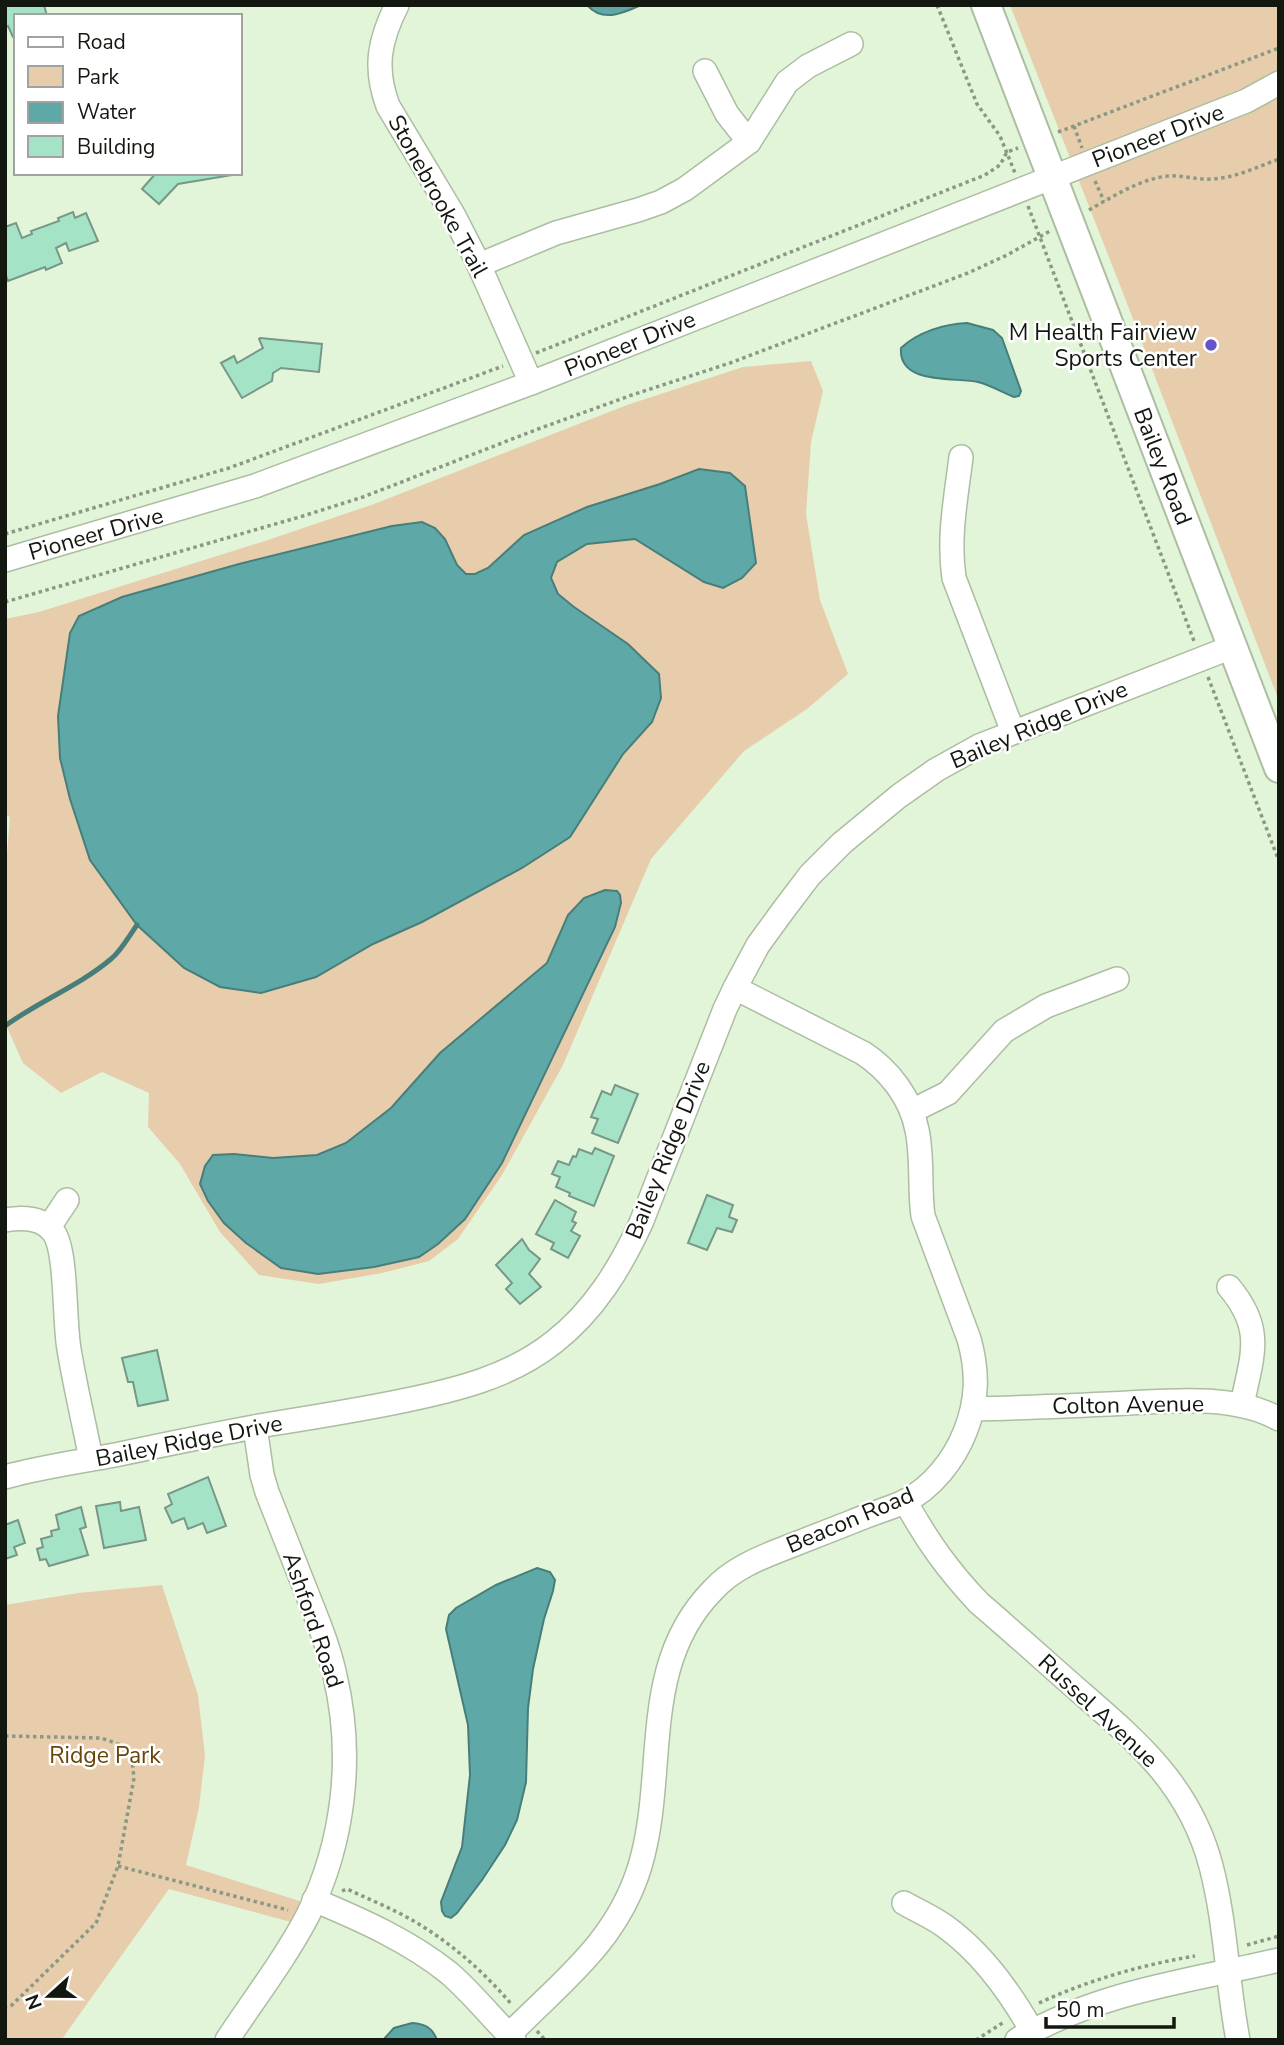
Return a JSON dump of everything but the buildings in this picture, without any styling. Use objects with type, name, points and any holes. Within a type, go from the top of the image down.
[{"type":"main road","name":"Bailey Road","points":[[986,5],[1279,768]]},
{"type":"street","name":"Stonebrooke Trail","points":[[397,5],[381,46],[381,88],[392,115],[454,216],[479,265],[531,383]]},
{"type":"street","points":[[479,265],[556,233],[638,211],[685,189],[750,142],[787,82],[808,66],[851,44]]},
{"type":"street","points":[[705,71],[727,114],[750,142]]},
{"type":"street","name":"Pioneer Drive","points":[[5,560],[255,486],[531,383],[1246,101],[1279,83]]},
{"type":"street","name":"Pioneer Drive","points":[[1246,101],[1279,95]]},
{"type":"street","points":[[961,457],[951,529],[954,578],[1013,732]]},
{"type":"street","name":"Bailey Ridge Drive","points":[[5,1477],[458,1389],[493,1377],[554,1342],[580,1319],[603,1291],[626,1254],[641,1223],[735,988],[758,945],[810,875],[842,843],[898,796],[936,770],[979,746],[1232,647]]},
{"type":"street","points":[[912,1111],[948,1093],[1004,1031],[1046,1006],[1116,979]]},
{"type":"street","name":"Beacon Road","points":[[511,2037],[584,1962],[607,1934],[626,1901],[640,1866],[647,1834],[662,1689],[681,1631],[697,1607],[714,1588],[758,1558],[905,1501],[929,1484],[946,1466],[961,1443],[974,1409],[974,1357],[923,1216],[918,1131],[912,1111],[901,1091],[889,1074],[863,1052],[735,988]]},
{"type":"street","points":[[49,1227],[67,1200]]},
{"type":"street","points":[[5,1220],[25,1218],[49,1227],[56,1236],[69,1348],[91,1459]]},
{"type":"street","points":[[1228,1287],[1241,1301],[1253,1331],[1252,1355],[1242,1405]]},
{"type":"street","name":"Colton Avenue","points":[[974,1409],[1192,1401],[1242,1405],[1265,1411],[1279,1419]]},
{"type":"street","name":"Ashford Road","points":[[227,2040],[290,1946],[314,1900],[328,1866],[339,1827],[343,1791],[342,1713],[335,1676],[323,1636],[265,1483],[255,1427]]},
{"type":"street","name":"Russel Avenue","points":[[905,1501],[938,1556],[956,1579],[979,1603],[1136,1741],[1176,1787],[1193,1819],[1211,1864],[1238,2040]]},
{"type":"street","points":[[314,1900],[397,1938],[425,1955],[450,1975],[511,2037]]},
{"type":"street","points":[[904,1903],[946,1927],[987,1965],[1003,1986],[1024,2036],[1100,2001],[1279,1960]]},
{"type":"path","points":[[539,352],[985,174],[1000,165],[1007,152],[1000,136],[977,104],[937,5]]},
{"type":"path","points":[[1074,126],[1279,48]]},
{"type":"path","points":[[1104,201],[1149,180],[1170,176],[1210,179],[1232,177],[1279,159]]},
{"type":"path","points":[[5,602],[363,497],[538,429],[730,363],[968,273],[1039,237],[1190,631]]},
{"type":"path","points":[[5,534],[229,468],[502,366]]},
{"type":"path","points":[[1209,680],[1279,861]]},
{"type":"path","points":[[5,1736],[101,1738],[121,1745],[132,1760],[134,1778],[118,1866],[96,1923],[12,2005],[5,2007]]},
{"type":"green space","name":"M Health Fairview Sports Center","points":[[1010,5],[1279,5],[1279,701],[1123,293]]},
{"type":"green space","points":[[811,361],[823,391],[811,442],[806,514],[820,600],[848,674],[807,709],[744,751],[651,859],[563,1065],[502,1175],[458,1239],[429,1261],[382,1273],[319,1284],[259,1275],[220,1232],[180,1164],[148,1127],[149,1093],[102,1072],[61,1093],[23,1063],[5,1023],[5,879],[10,817],[5,814],[5,619],[39,612],[374,504],[627,405],[743,367]]},
{"type":"green space","name":"Ridge Park","points":[[162,1585],[198,1695],[205,1756],[199,1807],[186,1865],[312,1905],[302,1925],[169,1889],[62,2039],[5,2040],[5,1605],[78,1593]]},
{"type":"water","points":[[587,5],[641,5],[606,15]]},
{"type":"water","points":[[967,323],[993,330],[1002,338],[1021,391],[1019,396],[1014,397],[978,382],[918,374],[902,360],[901,348],[915,337],[940,327]]},
{"type":"water","points":[[699,469],[730,473],[745,486],[756,563],[742,578],[723,588],[704,582],[635,539],[587,544],[557,562],[551,578],[558,594],[628,644],[659,674],[661,698],[652,722],[623,754],[570,837],[522,868],[422,922],[373,944],[316,977],[261,993],[220,987],[184,968],[137,925],[90,860],[60,758],[58,716],[70,633],[79,616],[122,597],[239,564],[392,526],[422,522],[435,528],[445,539],[457,565],[466,574],[475,574],[488,568],[524,535],[587,507]]},
{"type":"water","points":[[605,890],[617,891],[620,895],[621,903],[615,927],[502,1163],[465,1219],[438,1244],[419,1257],[374,1267],[318,1274],[281,1268],[224,1223],[200,1184],[205,1166],[213,1155],[273,1158],[317,1155],[346,1143],[391,1108],[440,1053],[547,963],[568,915],[584,898]]},
{"type":"water","points":[[537,1568],[550,1572],[555,1580],[533,1669],[528,1708],[526,1782],[517,1820],[505,1845],[482,1880],[451,1918],[445,1916],[441,1902],[462,1847],[470,1775],[468,1725],[446,1629],[449,1615],[456,1608],[496,1585]]},
{"type":"water","points":[[412,2023],[428,2027],[437,2040],[383,2040],[394,2028]]},
{"type":"waterway","points":[[5,1026],[99,969],[118,952],[137,925]]},
{"type":"place","name":"M Health Fairview Sports Center","points":[[1211,345]]}]
